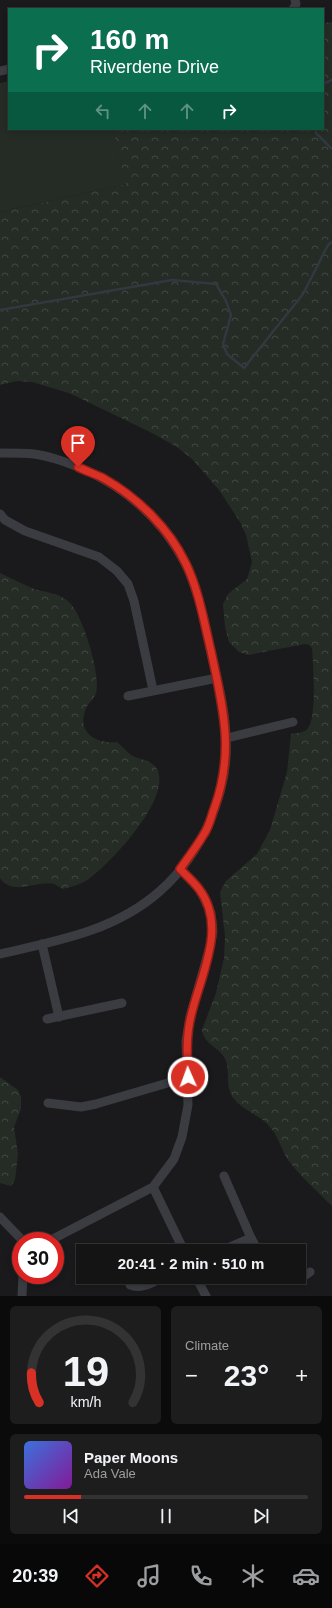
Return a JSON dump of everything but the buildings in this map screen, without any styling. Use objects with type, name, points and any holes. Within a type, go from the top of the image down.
[{"type":"street","points":[[0,453],[35,454],[66,462],[102,478],[127,494],[150,515],[168,535],[186,563],[202,612],[224,712],[227,738],[226,762],[218,797],[205,834],[180,869],[160,891],[130,913],[114,922],[80,935],[0,954]]},
{"type":"street","points":[[0,514],[5,520],[26,531],[99,557],[117,571],[128,584],[134,601],[153,690]]},
{"type":"street","points":[[128,696],[217,678]]},
{"type":"street","points":[[227,738],[293,722]]},
{"type":"street","points":[[64,1233],[153,1187],[174,1159],[182,1137],[188,1105],[186,1041],[190,1017],[211,944],[213,931],[211,913],[200,890],[180,869]]},
{"type":"street","points":[[42,944],[58,1017]]},
{"type":"street","points":[[47,1019],[122,1002]]},
{"type":"street","points":[[48,1104],[80,1107],[96,1104],[188,1077]]},
{"type":"street","points":[[224,1176],[254,1244]]},
{"type":"street","points":[[153,1187],[181,1244]]},
{"type":"street","points":[[0,1217],[14,1232]]},
{"type":"street","points":[[237,1244],[251,1238]]},
{"type":"street","points":[[306,1275],[310,1272]]},
{"type":"street","points":[[22,1296],[23,1284]]},
{"type":"street","points":[[130,1286],[138,1287],[147,1284]]},
{"type":"street","points":[[200,1284],[206,1296]]},
{"type":"green space","points":[[332,22],[332,1206],[288,1160],[275,1134],[269,1126],[239,1104],[231,1095],[228,1084],[226,1061],[221,1053],[205,1039],[202,1030],[216,993],[224,958],[225,936],[220,892],[226,881],[257,854],[270,830],[287,772],[291,734],[305,731],[311,722],[314,690],[312,648],[305,644],[248,655],[239,652],[229,642],[225,627],[223,604],[228,594],[247,579],[252,562],[246,535],[240,522],[219,490],[193,460],[177,447],[152,433],[69,393],[32,382],[17,381],[0,385],[0,212],[125,184],[113,130],[324,130],[324,23]]},
{"type":"green space","points":[[8,81],[8,130],[113,130],[126,184],[0,212],[0,83]]},
{"type":"green space","points":[[0,573],[34,589],[62,597],[70,603],[80,620],[90,646],[96,673],[96,693],[86,708],[83,719],[84,726],[91,736],[96,739],[117,742],[131,755],[152,763],[157,769],[159,781],[156,796],[148,812],[125,844],[100,870],[90,878],[80,884],[62,889],[57,885],[47,883],[26,887],[12,886],[5,884],[0,878]]},
{"type":"green space","points":[[0,1077],[18,1090],[21,1096],[21,1109],[14,1127],[18,1154],[15,1180],[11,1186],[0,1183]]},
{"type":"waterway","points":[[324,84],[332,80]]},
{"type":"waterway","points":[[315,130],[316,133],[332,149]]},
{"type":"waterway","points":[[0,310],[172,280],[216,284],[226,301],[231,315],[223,344],[227,354],[244,368],[303,294],[328,245],[332,242]]},
{"type":"route","points":[[78,467],[102,478],[127,494],[150,515],[168,535],[186,563],[202,612],[224,712],[227,738],[226,762],[218,797],[205,834],[180,869],[200,890],[211,913],[213,931],[211,944],[190,1017],[186,1041],[188,1077]]}]
